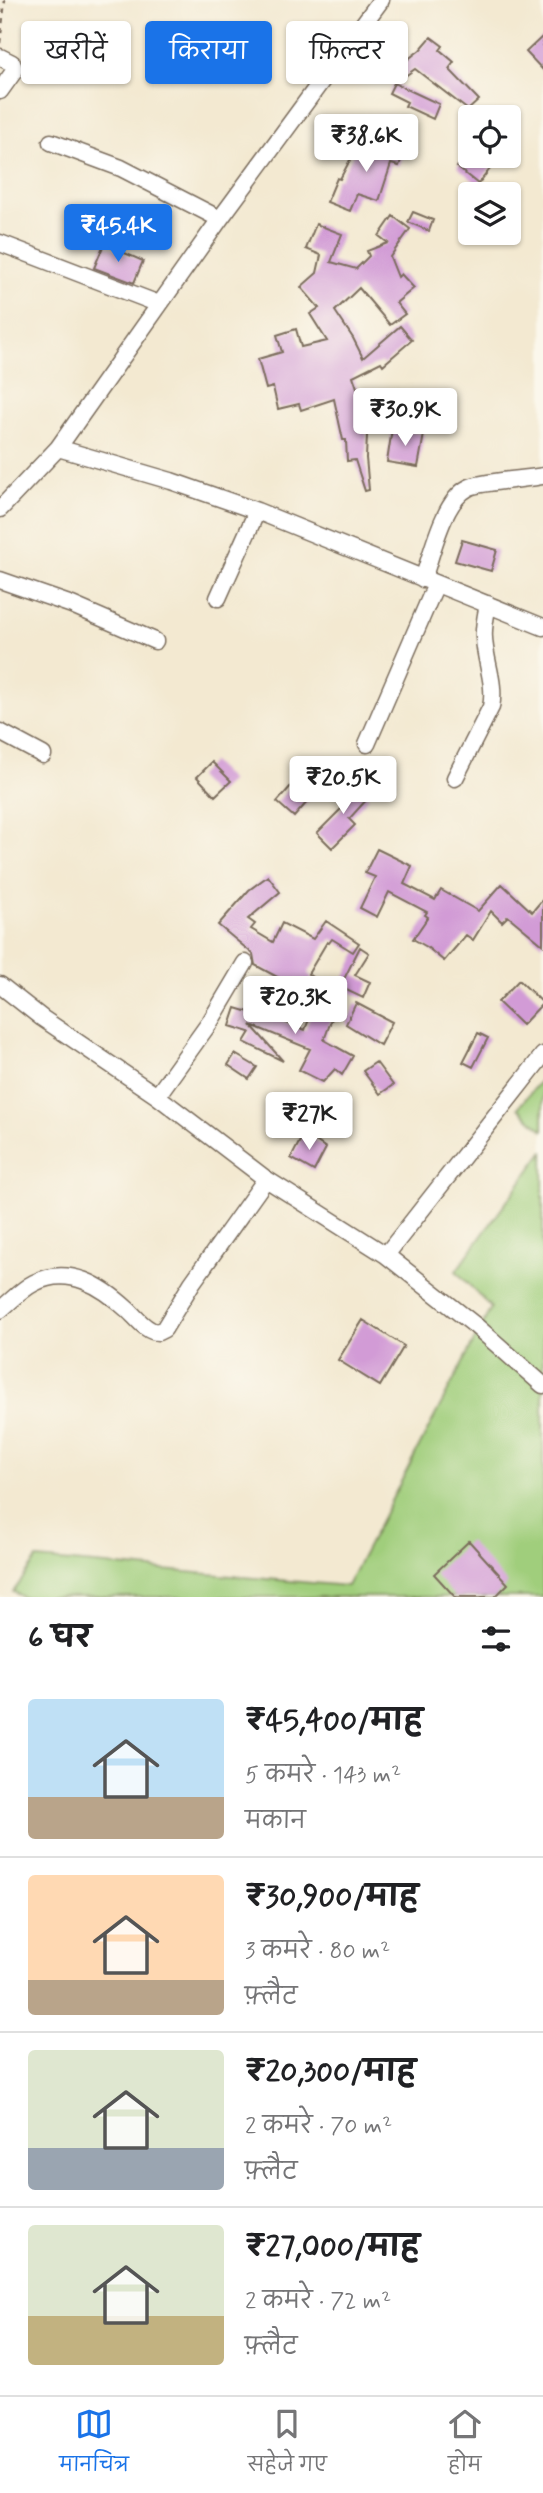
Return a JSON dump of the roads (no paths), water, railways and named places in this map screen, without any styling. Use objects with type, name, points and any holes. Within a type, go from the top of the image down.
[{"type":"street","points":[[0,509],[58,448],[220,219],[382,0]]},
{"type":"street","points":[[0,57],[12,63],[15,70],[0,91]]},
{"type":"street","points":[[51,142],[121,168],[220,219]]},
{"type":"street","points":[[0,243],[159,304]]},
{"type":"street","points":[[58,448],[170,481],[257,511],[543,627]]},
{"type":"street","points":[[366,744],[429,582],[446,513],[458,494],[470,486],[543,476]]},
{"type":"street","points":[[218,598],[257,511]]},
{"type":"street","points":[[0,579],[155,641]]},
{"type":"street","points":[[455,778],[493,698],[493,682],[484,637],[488,604]]},
{"type":"street","points":[[0,732],[43,755]]},
{"type":"street","points":[[157,1096],[210,1022],[245,963]]},
{"type":"street","points":[[0,985],[42,1018],[157,1096],[266,1179],[386,1255],[476,1326],[543,1385]]},
{"type":"street","points":[[386,1255],[543,1055]]},
{"type":"street","points":[[0,1310],[32,1284],[48,1277],[65,1275],[93,1284],[125,1307],[146,1328],[159,1332],[164,1329],[192,1283],[266,1179]]}]
